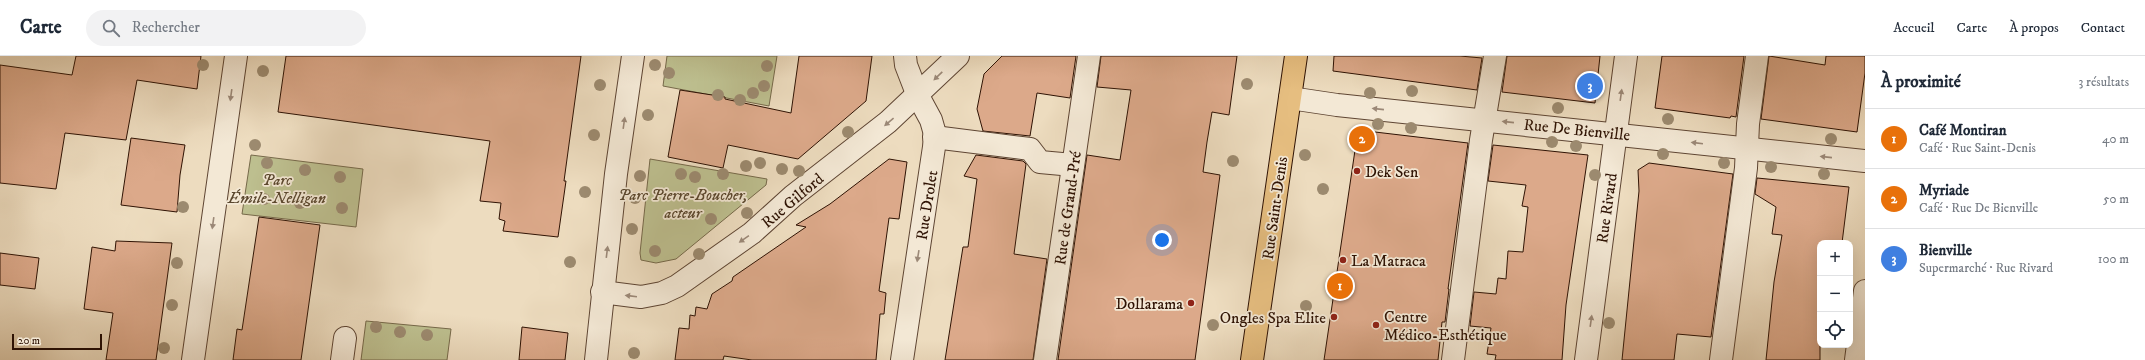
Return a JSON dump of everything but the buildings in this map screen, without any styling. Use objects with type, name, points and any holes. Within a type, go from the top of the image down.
[{"type":"main road","name":"Rue Saint-Denis","points":[[1252,360],[1296,56]]},
{"type":"street","points":[[193,360],[236,56]]},
{"type":"street","points":[[596,360],[602,292],[633,56]]},
{"type":"street","name":"Rue Drolet","points":[[902,360],[934,137],[932,120],[918,96],[906,65],[905,56]]},
{"type":"street","name":"Rue Gilford","points":[[602,292],[641,297],[662,293],[677,286],[752,233],[793,196],[888,122],[918,96],[958,56]]},
{"type":"street","name":"Rue de Grand-Pré","points":[[1045,360],[1089,56]]},
{"type":"street","points":[[1452,360],[1481,140],[1495,56]]},
{"type":"street","name":"Rue Rivard","points":[[1586,360],[1626,56]]},
{"type":"street","points":[[1721,360],[1757,56]]},
{"type":"street","name":"Rue De Bienville","points":[[1290,98],[1337,105],[1865,160]]},
{"type":"street","points":[[934,137],[1030,150],[1040,162],[1073,165]]},
{"type":"street","points":[[1856,360],[1865,291]]},
{"type":"street","points":[[342,360],[345,338]]},
{"type":"green space","points":[[667,56],[777,56],[769,106],[663,86]]},
{"type":"green space","name":"Parc Émile-Nelligan","points":[[251,155],[363,169],[356,227],[242,214]]},
{"type":"green space","name":"Parc Pierre-Boucher, acteur","points":[[650,159],[767,179],[766,185],[676,259],[656,263],[641,260],[640,253]]},
{"type":"green space","points":[[366,321],[451,329],[447,360],[361,360]]},
{"type":"place","name":"Bienville","points":[[1590,86]]},
{"type":"place","name":"Myriade","points":[[1362,139]]},
{"type":"place","name":"Dek Sen","points":[[1357,171]]},
{"type":"place","name":"La Matraca","points":[[1343,260]]},
{"type":"place","name":"Café Montiran","points":[[1340,286]]},
{"type":"place","name":"Dollarama","points":[[1191,303]]},
{"type":"place","name":"Ongles Spa Elite","points":[[1334,317]]},
{"type":"place","name":"Centre Médico-Esthétique","points":[[1376,325]]}]
